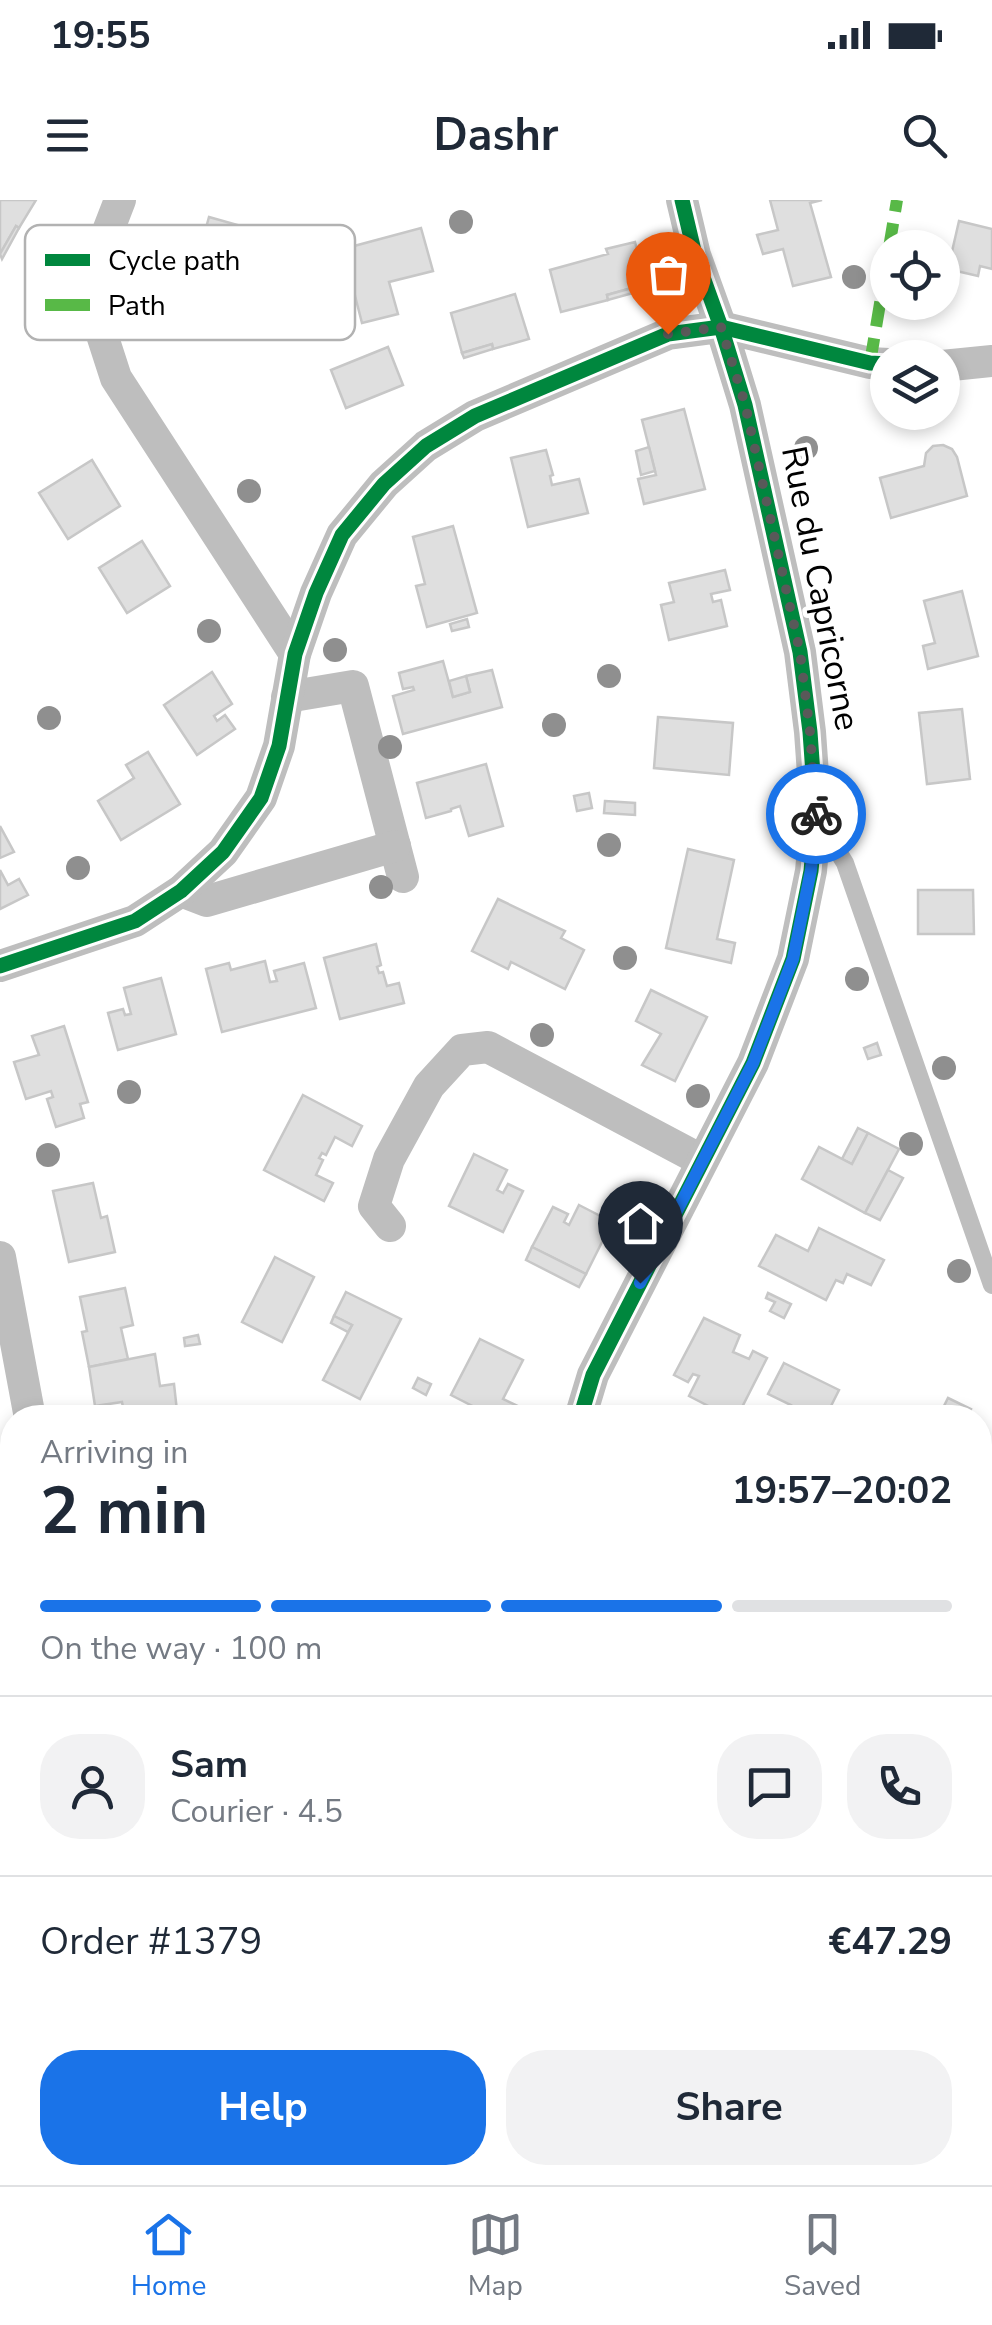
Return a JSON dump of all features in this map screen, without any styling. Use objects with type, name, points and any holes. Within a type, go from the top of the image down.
[{"type":"street","points":[[110,225],[120,200]]},
{"type":"street","name":"Rue du Capricorne","points":[[584,1405],[593,1375],[753,1063],[793,959],[811,870],[816,816],[800,652],[745,404],[682,200]]},
{"type":"street","points":[[0,966],[135,921],[181,891],[223,852],[261,798],[278,746],[296,654],[316,593],[342,536],[384,484],[426,446],[475,416],[668,334],[721,327],[870,363]]},
{"type":"street","points":[[104,340],[116,378],[296,654]]},
{"type":"street","points":[[960,364],[992,361]]},
{"type":"street","points":[[181,891],[207,901],[399,861],[353,686],[287,697]]},
{"type":"street","points":[[390,1226],[374,1206],[389,1159],[429,1086],[462,1050],[488,1047],[702,1160]]},
{"type":"street","points":[[0,1257],[28,1405]]},
{"type":"lane","points":[[816,816],[845,863],[992,1285]]},
{"type":"building","points":[[0,200],[36,200],[0,254]]},
{"type":"building","points":[[770,200],[822,200],[810,203],[831,277],[793,286],[783,249],[763,254],[757,235],[778,230]]},
{"type":"building","points":[[209,217],[238,225],[207,225]]},
{"type":"building","points":[[959,221],[992,229],[992,269],[980,266],[978,276],[960,272],[960,230],[957,230]]},
{"type":"building","points":[[16,226],[19,228],[2,259],[0,254]]},
{"type":"building","points":[[421,228],[433,271],[389,282],[398,314],[362,323],[355,296],[355,246]]},
{"type":"building","points":[[635,242],[646,284],[607,295],[608,300],[561,312],[550,270]]},
{"type":"building","points":[[646,284],[647,289],[608,300],[607,295]]},
{"type":"building","points":[[515,294],[529,339],[462,353],[451,313]]},
{"type":"building","points":[[492,344],[493,349],[464,358],[462,353]]},
{"type":"building","points":[[388,347],[403,385],[346,408],[331,370]]},
{"type":"building","points":[[684,409],[705,489],[644,504],[638,479],[656,475],[642,420]]},
{"type":"building","points":[[943,445],[957,457],[967,496],[891,518],[880,478],[924,466],[926,453],[933,446]]},
{"type":"building","points":[[649,447],[655,471],[641,475],[636,451]]},
{"type":"building","points":[[546,450],[552,485],[579,479],[588,513],[528,527],[511,458]]},
{"type":"building","points":[[92,460],[120,506],[68,539],[39,493]]},
{"type":"building","points":[[453,526],[477,613],[427,627],[416,586],[425,584],[413,537]]},
{"type":"building","points":[[142,541],[170,586],[127,613],[99,568]]},
{"type":"building","points":[[725,570],[730,590],[711,594],[713,602],[721,600],[727,626],[669,640],[661,605],[674,602],[669,583]]},
{"type":"building","points":[[962,591],[978,656],[928,669],[923,646],[935,643],[924,601]]},
{"type":"building","points":[[467,619],[469,627],[452,631],[450,624]]},
{"type":"building","points":[[443,661],[453,697],[470,692],[466,676],[492,670],[502,707],[403,734],[393,696],[414,690],[403,689],[399,673]]},
{"type":"building","points":[[212,672],[232,704],[214,716],[217,721],[225,715],[235,729],[197,755],[164,705]]},
{"type":"building","points":[[466,676],[470,692],[453,697],[449,681]]},
{"type":"building","points":[[962,709],[970,779],[927,784],[919,713]]},
{"type":"building","points":[[658,717],[733,723],[729,775],[654,768]]},
{"type":"building","points":[[148,752],[180,804],[121,840],[98,801],[134,778],[126,765]]},
{"type":"building","points":[[486,764],[503,826],[469,836],[460,806],[426,818],[417,783]]},
{"type":"building","points":[[589,793],[592,808],[577,811],[574,796]]},
{"type":"building","points":[[605,801],[635,803],[635,815],[604,813]]},
{"type":"building","points":[[0,826],[14,852],[0,858]]},
{"type":"building","points":[[688,849],[734,860],[717,939],[735,943],[731,963],[666,948]]},
{"type":"building","points":[[0,870],[8,885],[19,879],[28,895],[0,909]]},
{"type":"building","points":[[918,890],[973,890],[974,934],[918,934]]},
{"type":"building","points":[[498,899],[565,931],[561,938],[584,950],[565,989],[511,962],[508,969],[472,951]]},
{"type":"building","points":[[376,944],[379,973],[383,972],[387,986],[399,983],[404,1003],[340,1019],[324,958]]},
{"type":"building","points":[[265,961],[270,982],[277,981],[274,971],[304,963],[316,1008],[222,1032],[206,969],[229,963],[231,970]]},
{"type":"building","points":[[161,978],[176,1034],[118,1050],[108,1013],[123,1009],[125,1015],[131,1014],[124,988]]},
{"type":"building","points":[[651,990],[707,1017],[675,1081],[642,1065],[661,1034],[636,1021]]},
{"type":"building","points":[[64,1026],[88,1102],[80,1104],[84,1118],[56,1127],[47,1099],[53,1097],[51,1091],[26,1099],[14,1062],[39,1055],[32,1036]]},
{"type":"building","points":[[877,1043],[881,1055],[868,1059],[864,1048]]},
{"type":"building","points":[[303,1095],[362,1126],[352,1146],[335,1137],[326,1155],[322,1153],[319,1158],[323,1160],[316,1175],[333,1183],[324,1201],[264,1170]]},
{"type":"building","points":[[858,1128],[868,1133],[852,1164],[842,1159]]},
{"type":"building","points":[[868,1133],[899,1149],[865,1213],[802,1179],[819,1147],[852,1164]]},
{"type":"building","points":[[474,1154],[507,1170],[497,1190],[503,1193],[508,1184],[523,1191],[503,1232],[449,1206]]},
{"type":"building","points":[[888,1170],[903,1178],[880,1220],[865,1213]]},
{"type":"building","points":[[93,1183],[101,1218],[107,1216],[115,1252],[69,1262],[53,1191]]},
{"type":"building","points":[[579,1205],[612,1222],[586,1274],[532,1247],[553,1207],[568,1214],[564,1222],[569,1225]]},
{"type":"building","points":[[819,1228],[884,1260],[871,1285],[847,1274],[843,1283],[836,1280],[826,1300],[759,1266],[776,1235],[808,1251]]},
{"type":"building","points":[[532,1247],[586,1274],[579,1287],[526,1260]]},
{"type":"building","points":[[275,1257],[314,1277],[282,1342],[242,1322]]},
{"type":"building","points":[[125,1288],[133,1325],[121,1328],[128,1359],[89,1367],[80,1297]]},
{"type":"building","points":[[346,1292],[401,1319],[360,1399],[323,1380],[352,1325],[334,1316]]},
{"type":"building","points":[[768,1293],[791,1304],[784,1318],[770,1311],[775,1302],[766,1298]]},
{"type":"building","points":[[334,1316],[352,1325],[348,1332],[331,1323]]},
{"type":"building","points":[[704,1318],[740,1335],[733,1352],[749,1359],[753,1351],[767,1358],[743,1405],[706,1405],[689,1396],[699,1376],[693,1374],[688,1382],[674,1375]]},
{"type":"building","points":[[198,1335],[200,1344],[185,1346],[184,1338]]},
{"type":"building","points":[[480,1339],[523,1360],[503,1399],[516,1405],[471,1405],[451,1395]]},
{"type":"building","points":[[155,1354],[160,1386],[174,1384],[176,1405],[95,1405],[89,1367]]},
{"type":"building","points":[[784,1363],[839,1390],[832,1405],[791,1405],[768,1394]]},
{"type":"building","points":[[418,1378],[431,1384],[426,1395],[413,1388]]},
{"type":"building","points":[[948,1398],[963,1405],[944,1405]]},
{"type":"marked path","points":[[892,230],[897,200]]},
{"type":"marked path","points":[[874,340],[877,320]]},
{"type":"cycle path","points":[[584,1405],[593,1375],[753,1063],[793,959],[811,871],[816,816],[800,652],[745,405],[695,255],[682,200]]},
{"type":"cycle path","points":[[0,966],[135,921],[181,891],[223,852],[261,798],[279,746],[295,654],[342,535],[384,484],[426,446],[475,416],[668,334],[721,327],[870,363]]},
{"type":"way so far","points":[[668,334],[721,327],[745,404],[800,652],[816,814]]},
{"type":"route","points":[[640,1283],[753,1063],[793,959],[811,870],[816,814]]}]
